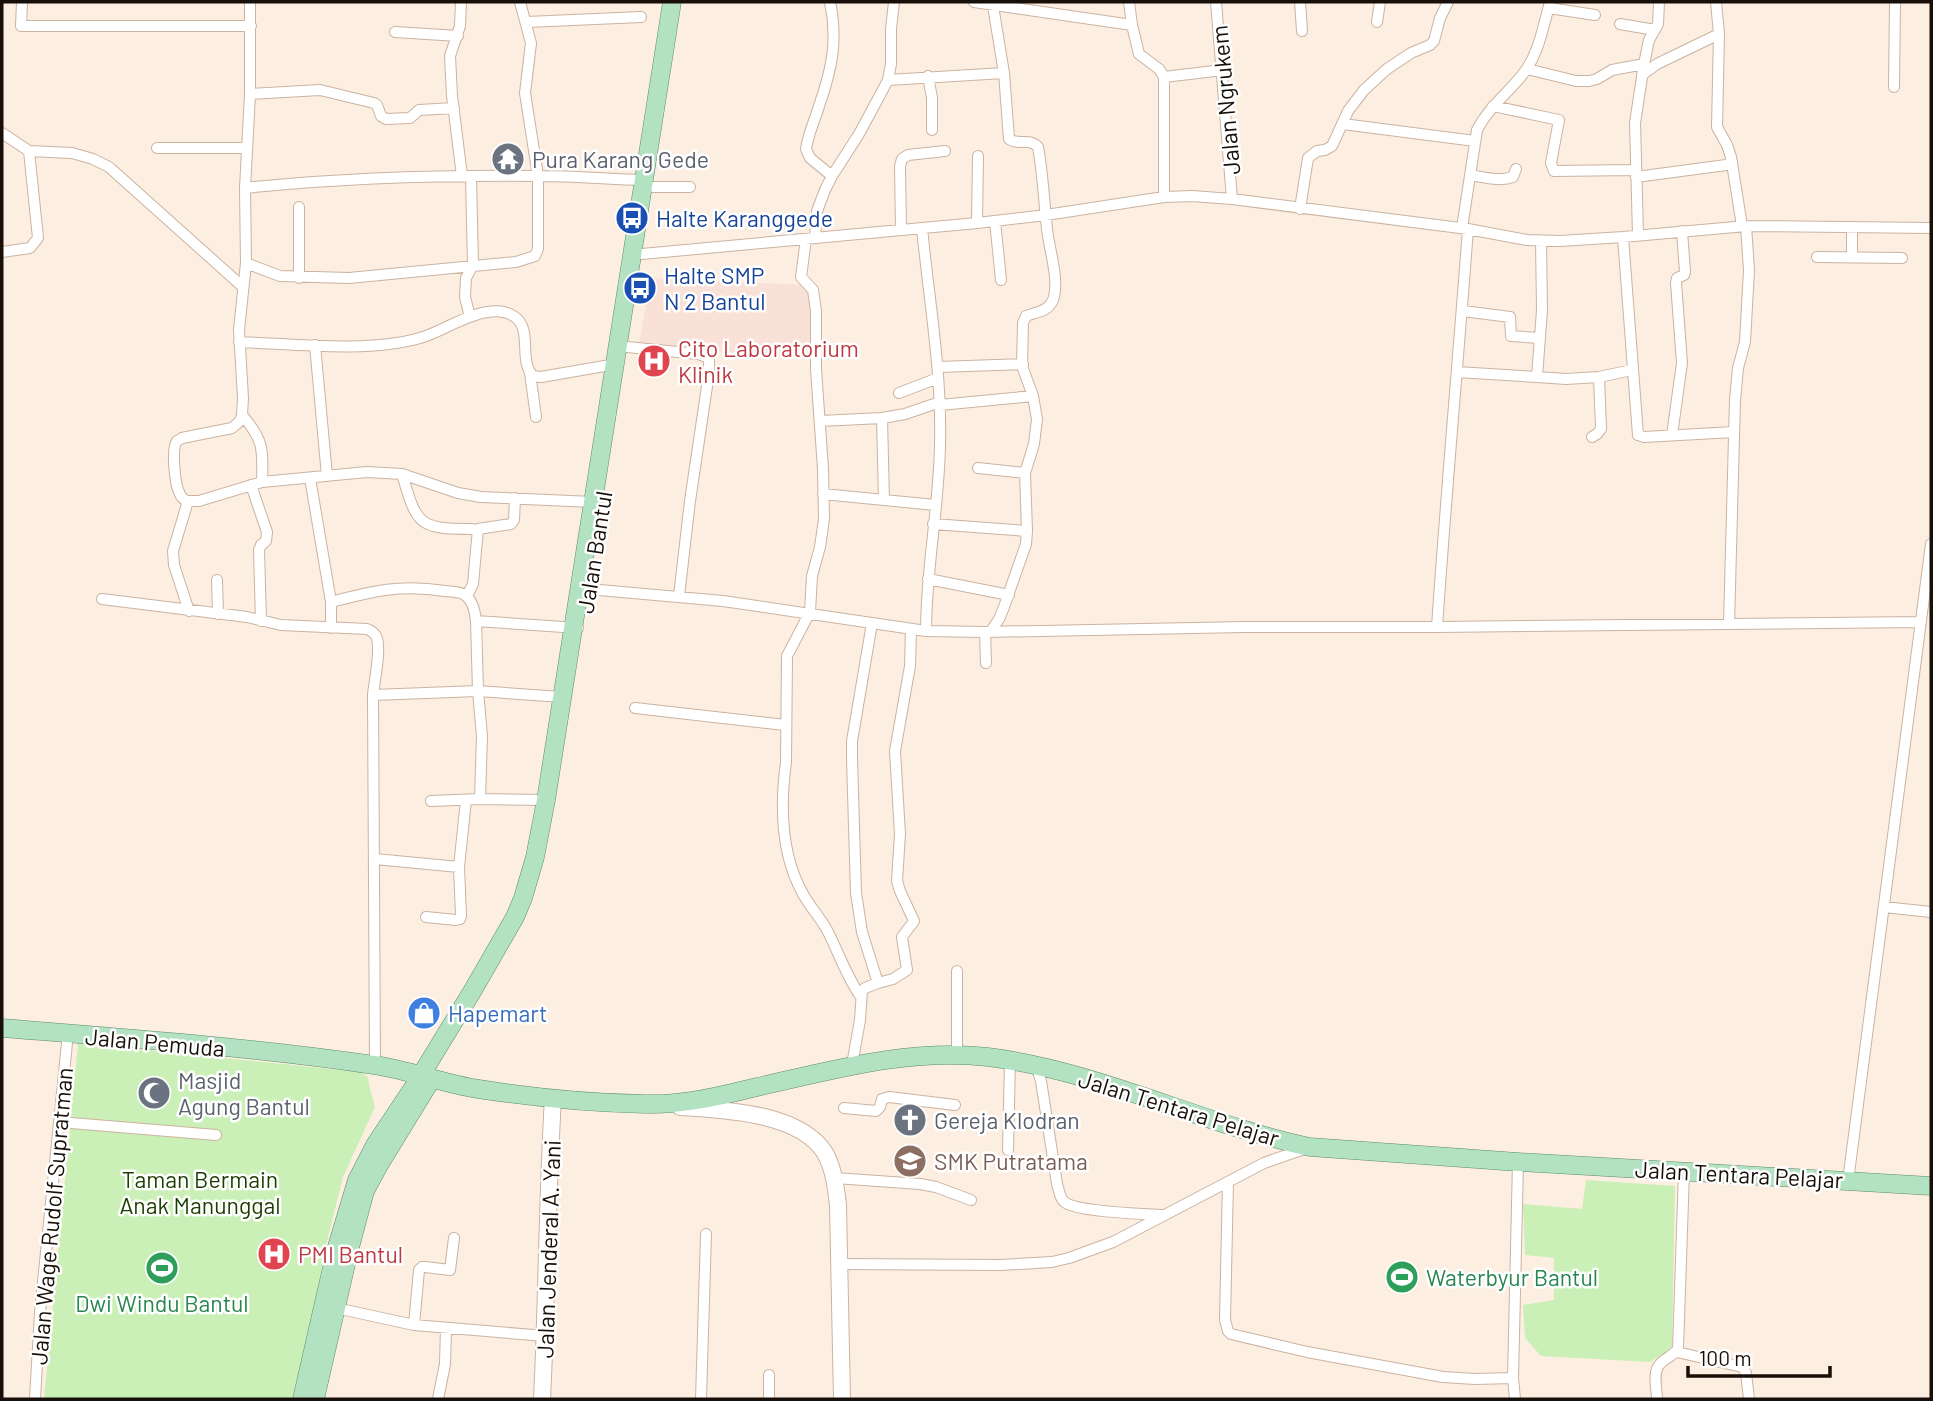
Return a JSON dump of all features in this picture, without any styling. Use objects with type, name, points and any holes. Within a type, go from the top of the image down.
[{"type":"main road","name":"Jalan Bantul","points":[[427,1076],[515,917],[535,857],[562,697],[588,589],[642,254],[648,183],[672,2]]},
{"type":"main road","name":"Jalan Bantul","points":[[427,1076],[509,951],[534,897],[544,857],[578,628],[593,502],[680,2]]},
{"type":"main road","name":"Jalan Pemuda","points":[[2,1028],[274,1053],[376,1065],[427,1076]]},
{"type":"main road","name":"Jalan Tentara Pelajar","points":[[427,1076],[471,1087],[553,1098],[664,1104],[696,1100],[852,1065],[957,1055],[1036,1065],[1281,1141],[1310,1147],[1931,1186]]},
{"type":"main road","points":[[315,1399],[359,1210],[366,1191],[427,1076]]},
{"type":"main road","points":[[302,1399],[336,1250],[357,1180],[375,1145],[427,1076]]},
{"type":"main road","name":"Jalan Jenderal A. Yani","points":[[542,1399],[553,1098]]},
{"type":"main road","points":[[628,1103],[710,1109],[772,1118],[793,1127],[815,1142],[825,1153],[835,1178],[838,1205],[842,1399]]},
{"type":"street","points":[[22,2],[21,26],[251,26]]},
{"type":"street","points":[[250,2],[250,94],[245,188],[246,264],[239,342],[242,415],[238,424],[232,428],[177,441],[174,450],[177,488],[181,497],[188,501],[199,501],[262,482],[367,472],[402,474],[471,496],[593,502]]},
{"type":"street","points":[[460,2],[458,36],[450,56],[454,108],[466,177],[473,265],[466,278],[465,297],[470,317]]},
{"type":"street","points":[[246,264],[270,274],[299,278],[349,278],[533,258],[538,249],[538,176],[525,93],[531,43],[520,2]]},
{"type":"street","points":[[830,2],[835,33],[832,59],[806,149],[810,158],[832,176]]},
{"type":"street","points":[[862,997],[850,982],[828,933],[803,895],[792,869],[784,818],[787,656],[810,612],[812,576],[823,533],[816,311],[813,290],[801,277],[817,211],[832,176],[859,134],[888,80],[894,2]]},
{"type":"street","points":[[974,2],[1132,25]]},
{"type":"street","points":[[1129,2],[1139,54],[1159,69],[1164,77],[1164,197]]},
{"type":"street","name":"Jalan Ngrukem","points":[[1216,2],[1232,199]]},
{"type":"street","points":[[1300,2],[1302,31]]},
{"type":"street","points":[[1377,22],[1380,2]]},
{"type":"street","points":[[1300,209],[1308,158],[1317,151],[1332,146],[1348,111],[1364,90],[1387,69],[1434,41],[1440,18],[1448,2]]},
{"type":"street","points":[[1639,235],[1635,122],[1649,40],[1656,30],[1660,2]]},
{"type":"street","points":[[1716,2],[1719,34],[1717,127],[1727,145],[1732,162],[1749,270],[1745,342],[1737,376],[1729,624]]},
{"type":"street","points":[[1895,2],[1895,87]]},
{"type":"street","points":[[1437,627],[1463,310],[1465,229],[1475,141],[1480,123],[1527,69],[1537,47],[1549,5],[1595,15]]},
{"type":"street","points":[[986,663],[988,632],[999,619],[1026,544],[1025,473],[1034,444],[1037,419],[1023,364],[1024,318],[1048,307],[1055,291],[1038,147],[1030,141],[1013,142],[1009,139],[1004,73],[993,6]]},
{"type":"street","points":[[527,22],[641,17]]},
{"type":"street","points":[[1620,24],[1656,30]]},
{"type":"street","points":[[395,32],[458,36]]},
{"type":"street","points":[[1527,69],[1576,81],[1589,81],[1612,70],[1643,69],[1657,64],[1719,34]]},
{"type":"street","points":[[1164,77],[1223,70]]},
{"type":"street","points":[[888,80],[1004,73]]},
{"type":"street","points":[[928,76],[932,98],[932,130]]},
{"type":"street","points":[[250,94],[310,90],[327,92],[373,103],[386,119],[410,118],[419,110],[454,108]]},
{"type":"street","points":[[1493,106],[1559,120],[1551,163],[1554,171],[1636,173],[1726,165],[1732,162]]},
{"type":"street","points":[[1343,124],[1475,141]]},
{"type":"street","points":[[2,133],[29,150],[72,153],[110,167],[244,284]]},
{"type":"street","points":[[157,148],[247,148]]},
{"type":"street","points":[[2,252],[30,248],[38,238],[29,150]]},
{"type":"street","points":[[901,230],[902,159],[908,155],[945,151]]},
{"type":"street","points":[[976,223],[978,156]]},
{"type":"street","points":[[1470,175],[1509,179],[1513,177],[1516,169]]},
{"type":"street","points":[[245,188],[383,178],[538,176],[690,187]]},
{"type":"street","points":[[642,254],[995,221],[1164,197],[1192,196],[1465,229],[1527,240],[1560,242],[1744,226],[1931,228]]},
{"type":"street","points":[[299,207],[299,278]]},
{"type":"street","points":[[995,221],[1001,280]]},
{"type":"street","points":[[922,228],[940,404],[939,468],[928,579],[926,631]]},
{"type":"street","points":[[1852,228],[1852,257]]},
{"type":"street","points":[[1672,435],[1682,363],[1676,283],[1677,278],[1685,272],[1682,231]]},
{"type":"street","points":[[1623,237],[1639,436],[1734,432]]},
{"type":"street","points":[[1537,377],[1542,310],[1541,241]]},
{"type":"street","points":[[1816,257],[1902,258]]},
{"type":"street","points":[[1463,310],[1510,317],[1511,335],[1539,338]]},
{"type":"street","points":[[239,342],[368,346],[405,342],[470,317],[503,312],[516,318],[522,327],[536,417]]},
{"type":"street","points":[[315,345],[327,477]]},
{"type":"street","points":[[627,347],[698,354],[709,360],[680,596]]},
{"type":"street","points":[[899,393],[938,373],[1023,364]]},
{"type":"street","points":[[530,373],[541,377],[615,365]]},
{"type":"street","points":[[1457,372],[1566,379],[1599,377],[1632,370]]},
{"type":"street","points":[[1592,437],[1601,429],[1599,377]]},
{"type":"street","points":[[820,421],[882,418],[940,404],[1033,396]]},
{"type":"street","points":[[242,415],[256,431],[259,439],[263,458],[262,482]]},
{"type":"street","points":[[882,418],[884,500]]},
{"type":"street","points":[[978,468],[1025,473]]},
{"type":"street","points":[[402,474],[410,502],[421,520],[436,528],[472,529]]},
{"type":"street","points":[[310,478],[331,602],[331,628]]},
{"type":"street","points":[[251,485],[267,532],[266,541],[259,550],[261,621]]},
{"type":"street","points":[[823,494],[936,505]]},
{"type":"street","points":[[467,596],[473,584],[478,529],[511,524],[515,498]]},
{"type":"street","points":[[188,501],[173,551],[174,565],[189,611]]},
{"type":"street","points":[[933,524],[1027,531]]},
{"type":"street","points":[[1848,1181],[1931,544]]},
{"type":"street","points":[[928,579],[1009,595]]},
{"type":"street","points":[[217,580],[218,614]]},
{"type":"street","points":[[331,602],[394,588],[433,589],[467,596],[475,611],[476,621],[482,736],[480,799]]},
{"type":"street","points":[[588,589],[680,596],[810,612],[926,631],[1921,622]]},
{"type":"street","points":[[102,599],[253,618],[281,625],[367,629],[375,635],[378,646],[373,695],[376,1065]]},
{"type":"street","points":[[476,621],[578,628]]},
{"type":"street","points":[[872,623],[852,741],[856,893],[862,932],[878,983]]},
{"type":"street","points":[[852,1065],[865,988],[893,979],[907,970],[902,937],[914,921],[897,881],[900,834],[895,751],[910,666],[911,629]]},
{"type":"street","points":[[373,695],[478,691],[562,697]]},
{"type":"street","points":[[635,709],[785,725]]},
{"type":"street","points":[[426,917],[460,919],[459,867],[466,800]]},
{"type":"street","points":[[431,801],[546,800]]},
{"type":"street","points":[[374,859],[459,867]]},
{"type":"street","points":[[1884,907],[1931,912]]},
{"type":"street","points":[[957,971],[957,1055]]},
{"type":"street","name":"Jalan Wage Rudolf Supratman","points":[[34,1399],[68,1033]]},
{"type":"street","points":[[1008,1150],[1010,1060]]},
{"type":"street","points":[[1036,1065],[1041,1081],[1057,1184],[1066,1204],[1087,1209],[1166,1215]]},
{"type":"street","points":[[844,1108],[876,1111],[882,1099],[887,1097],[955,1105]]},
{"type":"street","points":[[59,1122],[216,1135]]},
{"type":"street","points":[[839,1264],[1001,1265],[1052,1262],[1084,1254],[1114,1242],[1264,1163],[1310,1147]]},
{"type":"street","points":[[1515,1399],[1513,1378],[1518,1162]]},
{"type":"street","points":[[1657,1399],[1657,1369],[1661,1362],[1677,1352],[1679,1345],[1684,1171]]},
{"type":"street","points":[[835,1178],[920,1184],[971,1200]]},
{"type":"street","points":[[1228,1182],[1225,1320],[1231,1334],[1307,1352],[1443,1377],[1513,1378]]},
{"type":"street","points":[[701,1399],[706,1234]]},
{"type":"street","points":[[414,1325],[419,1270],[422,1267],[450,1270],[454,1238]]},
{"type":"street","points":[[336,1308],[414,1325],[545,1336]]},
{"type":"street","points":[[438,1399],[445,1364],[446,1328]]},
{"type":"street","points":[[1677,1352],[1742,1367],[1746,1373],[1749,1399]]},
{"type":"street","points":[[769,1375],[769,1399]]},
{"type":"shaded area","points":[[651,278],[804,285],[809,289],[814,310],[811,359],[639,344]]},
{"type":"green space","name":"Taman Bermain Anak Manunggal","points":[[78,1043],[360,1072],[368,1077],[375,1107],[343,1177],[326,1245],[298,1399],[44,1399]]},
{"type":"green space","points":[[1586,1180],[1675,1186],[1672,1348],[1650,1362],[1541,1356],[1525,1338],[1523,1305],[1554,1300],[1554,1258],[1525,1255],[1523,1204],[1582,1209]]},
{"type":"place","name":"Pura Karang Gede","points":[[508,159]]},
{"type":"place","name":"Halte Karanggede","points":[[632,218]]},
{"type":"place","name":"Halte SMP N 2 Bantul","points":[[640,288]]},
{"type":"place","name":"Cito Laboratorium Klinik","points":[[654,361]]},
{"type":"place","name":"Hapemart","points":[[424,1013]]},
{"type":"place","name":"Masjid Agung Bantul","points":[[154,1093]]},
{"type":"place","name":"Gereja Klodran","points":[[910,1120]]},
{"type":"place","name":"SMK Putratama","points":[[910,1161]]},
{"type":"place","name":"PMI Bantul","points":[[274,1254]]},
{"type":"place","name":"Dwi Windu Bantul","points":[[162,1268]]},
{"type":"place","name":"Waterbyur Bantul","points":[[1402,1277]]}]
